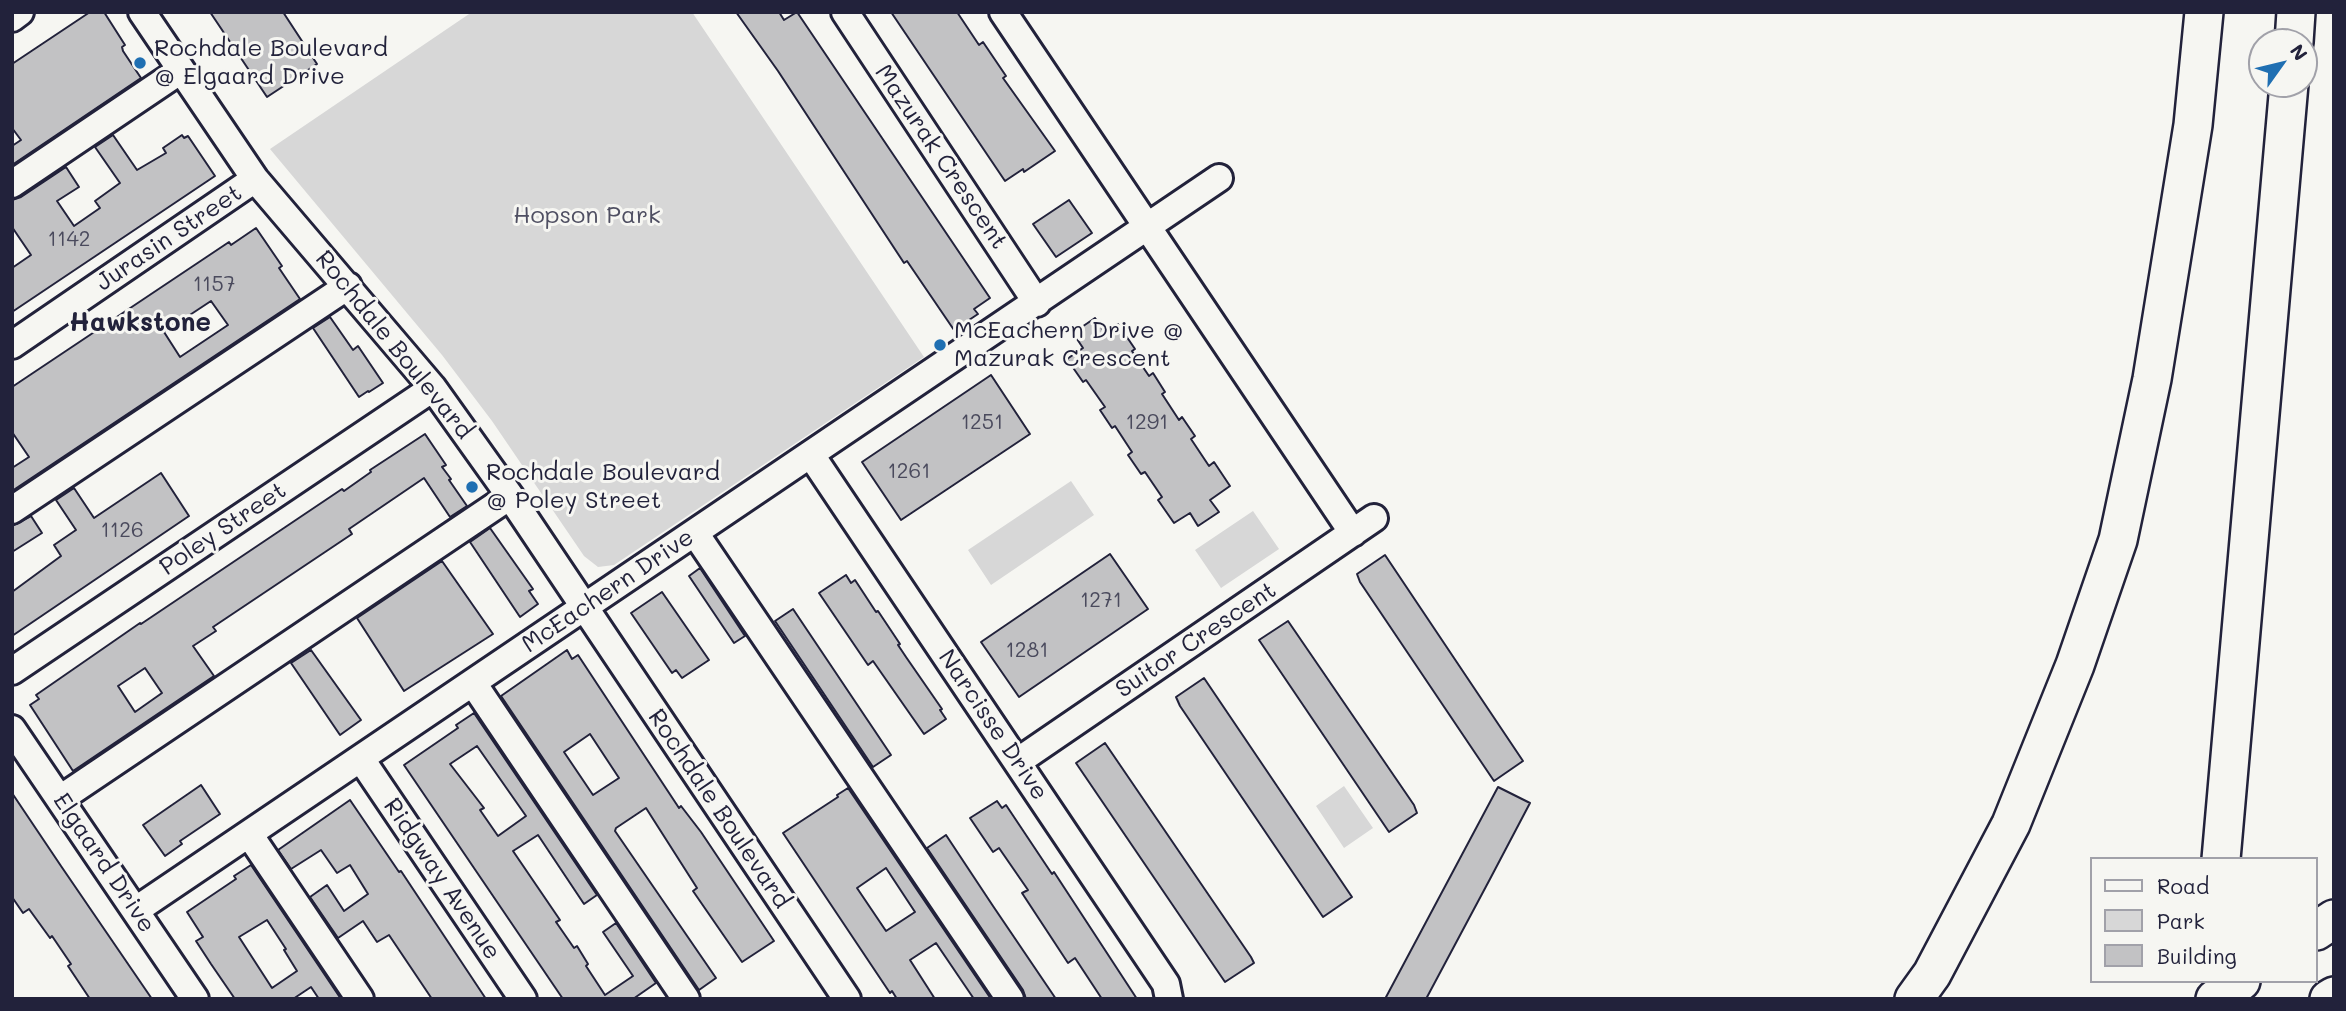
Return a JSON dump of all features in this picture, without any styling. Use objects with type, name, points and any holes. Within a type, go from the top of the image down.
[{"type":"highway","points":[[1914,999],[1932,974],[2011,824],[2075,665],[2118,540],[2152,379],[2193,125],[2204,12]]},
{"type":"highway","points":[[2221,857],[2288,98]]},
{"type":"highway","points":[[2318,930],[2334,919]]},
{"type":"highway","points":[[2215,999],[2238,983]]},
{"type":"highway","points":[[2329,999],[2334,996]]},
{"type":"street","points":[[12,18],[20,12]]},
{"type":"street","name":"Rochdale Boulevard","points":[[142,12],[256,179],[433,387],[585,607],[846,999]]},
{"type":"street","name":"Mazurak Crescent","points":[[845,12],[1037,303]]},
{"type":"street","points":[[1003,12],[1148,227]]},
{"type":"street","points":[[12,184],[181,70]]},
{"type":"street","name":"McEachern Drive","points":[[136,910],[1219,178]]},
{"type":"street","name":"Jurasin Street","points":[[12,345],[256,179]]},
{"type":"street","name":"Suitor Crescent","points":[[1017,762],[1363,525],[1148,227]]},
{"type":"street","points":[[12,510],[348,286]]},
{"type":"street","name":"Poley Street","points":[[12,671],[433,387]]},
{"type":"street","name":"Narcisse Drive","points":[[811,455],[1166,984],[1169,999]]},
{"type":"street","points":[[60,799],[510,496]]},
{"type":"street","points":[[695,533],[1010,999]]},
{"type":"street","points":[[473,683],[686,999]]},
{"type":"street","name":"Elgaard Drive","points":[[12,729],[195,999]]},
{"type":"street","name":"Ridgway Avenue","points":[[360,759],[523,999]]},
{"type":"street","points":[[249,834],[360,999]]},
{"type":"green space","name":"Hopson Park","points":[[472,12],[692,12],[924,357],[614,565],[598,567],[584,556],[492,421],[442,355],[270,149]]},
{"type":"green space","points":[[1071,481],[1094,515],[991,585],[968,550]]},
{"type":"green space","points":[[1253,511],[1279,549],[1221,588],[1195,550]]},
{"type":"green space","points":[[1344,786],[1373,828],[1344,848],[1316,806]]},
{"type":"building","points":[[90,12],[104,12],[125,45],[122,47],[123,51],[141,78],[12,165],[12,146],[21,140],[12,128],[12,64]]},
{"type":"building","points":[[210,12],[283,12],[317,64],[267,97]]},
{"type":"building","points":[[736,12],[779,12],[784,20],[797,12],[990,298],[974,309],[978,314],[954,330],[907,261],[904,263]]},
{"type":"building","points":[[891,12],[957,12],[979,45],[983,42],[1006,76],[1003,78],[1055,151],[1005,181]]},
{"type":"building","points":[[113,135],[137,170],[166,153],[163,148],[182,135],[184,138],[188,136],[215,176],[12,312],[12,268],[31,255],[12,227],[12,200],[21,197],[66,167],[79,187],[57,201],[74,226],[100,208],[95,201],[120,183],[95,147]]},
{"type":"building","points":[[1069,200],[1092,233],[1056,257],[1033,224]]},
{"type":"building","points":[[256,228],[300,299],[12,491],[12,468],[29,457],[12,432],[12,387],[229,242],[231,245]],"holes":[[[211,301],[228,325],[180,357],[164,332]]]},
{"type":"building","points":[[330,317],[353,350],[358,346],[383,383],[359,397],[313,328]]},
{"type":"building","points":[[1095,318],[1105,333],[1118,324],[1149,376],[1153,373],[1165,392],[1162,394],[1179,420],[1182,417],[1195,436],[1191,439],[1209,466],[1214,462],[1230,486],[1210,500],[1219,512],[1198,526],[1190,513],[1174,523],[1158,500],[1162,497],[1145,472],[1141,474],[1128,455],[1132,452],[1115,426],[1112,428],[1100,410],[1105,407],[1067,359],[1083,348],[1073,333]]},
{"type":"building","points":[[991,375],[1030,434],[901,520],[862,462]]},
{"type":"building","points":[[425,434],[446,465],[442,467],[467,506],[450,517],[424,478],[349,529],[352,534],[213,627],[216,631],[193,646],[214,676],[73,771],[30,705],[39,699],[36,695],[342,489],[344,491],[371,472],[370,470]],"holes":[[[145,668],[162,693],[135,712],[118,686]]]},
{"type":"building","points":[[161,473],[189,516],[12,636],[12,592],[61,556],[54,545],[76,530],[56,500],[74,488],[94,518]]},
{"type":"building","points":[[31,516],[42,533],[12,552],[12,526]]},
{"type":"building","points":[[490,528],[533,589],[529,591],[538,604],[520,617],[470,542]]},
{"type":"building","points":[[1110,554],[1148,609],[1019,697],[981,642]]},
{"type":"building","points":[[1385,555],[1523,761],[1494,781],[1360,582],[1357,574]]},
{"type":"building","points":[[442,561],[493,634],[404,691],[357,618]]},
{"type":"building","points":[[700,568],[745,636],[734,643],[689,576]]},
{"type":"building","points":[[846,575],[851,583],[855,580],[876,612],[878,611],[942,709],[940,710],[946,719],[924,734],[873,661],[868,665],[819,593]]},
{"type":"building","points":[[662,592],[709,660],[682,678],[676,670],[672,673],[631,613]]},
{"type":"building","points":[[793,609],[891,755],[873,767],[775,621]]},
{"type":"building","points":[[1288,621],[1414,805],[1417,813],[1389,832],[1259,640]]},
{"type":"building","points":[[311,650],[361,720],[340,735],[291,663]]},
{"type":"building","points":[[567,650],[572,659],[578,655],[679,808],[681,806],[701,832],[774,941],[742,962],[693,891],[697,888],[646,808],[615,831],[716,978],[699,990],[501,696]],"holes":[[[590,734],[619,778],[593,795],[564,752]]]},
{"type":"building","points":[[1204,678],[1352,897],[1323,917],[1180,706],[1176,697]]},
{"type":"building","points":[[474,713],[597,895],[584,904],[538,835],[513,851],[560,920],[556,922],[574,948],[577,946],[588,964],[586,966],[605,995],[633,976],[603,932],[616,923],[656,983],[633,999],[563,999],[404,765],[458,728],[456,725]],"holes":[[[477,746],[526,816],[498,836],[480,810],[484,808],[450,764]]]},
{"type":"building","points":[[1105,743],[1251,957],[1254,963],[1225,982],[1076,763]]},
{"type":"building","points":[[201,785],[220,814],[180,841],[182,844],[165,856],[143,825]]},
{"type":"building","points":[[1498,787],[1530,803],[1490,879],[1426,999],[1385,999]]},
{"type":"building","points":[[848,788],[991,999],[974,999],[936,943],[910,960],[935,999],[897,999],[892,991],[890,993],[783,833],[838,797],[837,795]],"holes":[[[886,868],[915,912],[886,931],[857,888]]]},
{"type":"building","points":[[12,793],[152,999],[90,999],[52,936],[50,938],[29,909],[23,913],[12,897]]},
{"type":"building","points":[[350,800],[486,999],[432,999],[389,935],[377,942],[363,921],[338,938],[310,897],[327,885],[344,911],[368,894],[350,865],[337,873],[321,850],[291,869],[278,850]]},
{"type":"building","points":[[997,801],[1002,808],[1006,805],[1052,874],[1054,872],[1137,999],[1102,999],[1075,958],[1068,963],[1022,893],[1028,890],[999,848],[993,852],[970,818]]},
{"type":"building","points":[[946,835],[1056,999],[1026,999],[1023,990],[927,848]]},
{"type":"building","points":[[251,865],[341,999],[319,999],[311,987],[293,999],[235,999],[196,941],[203,937],[187,912],[236,879],[234,876]],"holes":[[[267,920],[286,949],[284,950],[297,971],[272,988],[239,937]]]},
{"type":"place","name":"Rochdale Boulevard @ Elgaard Drive","points":[[140,63]]},
{"type":"place","name":"McEachern Drive @ Mazurak Crescent","points":[[940,345]]},
{"type":"place","name":"Rochdale Boulevard @ Poley Street","points":[[472,487]]},
{"type":"district","name":"Hawkstone","points":[[140,323]]}]
